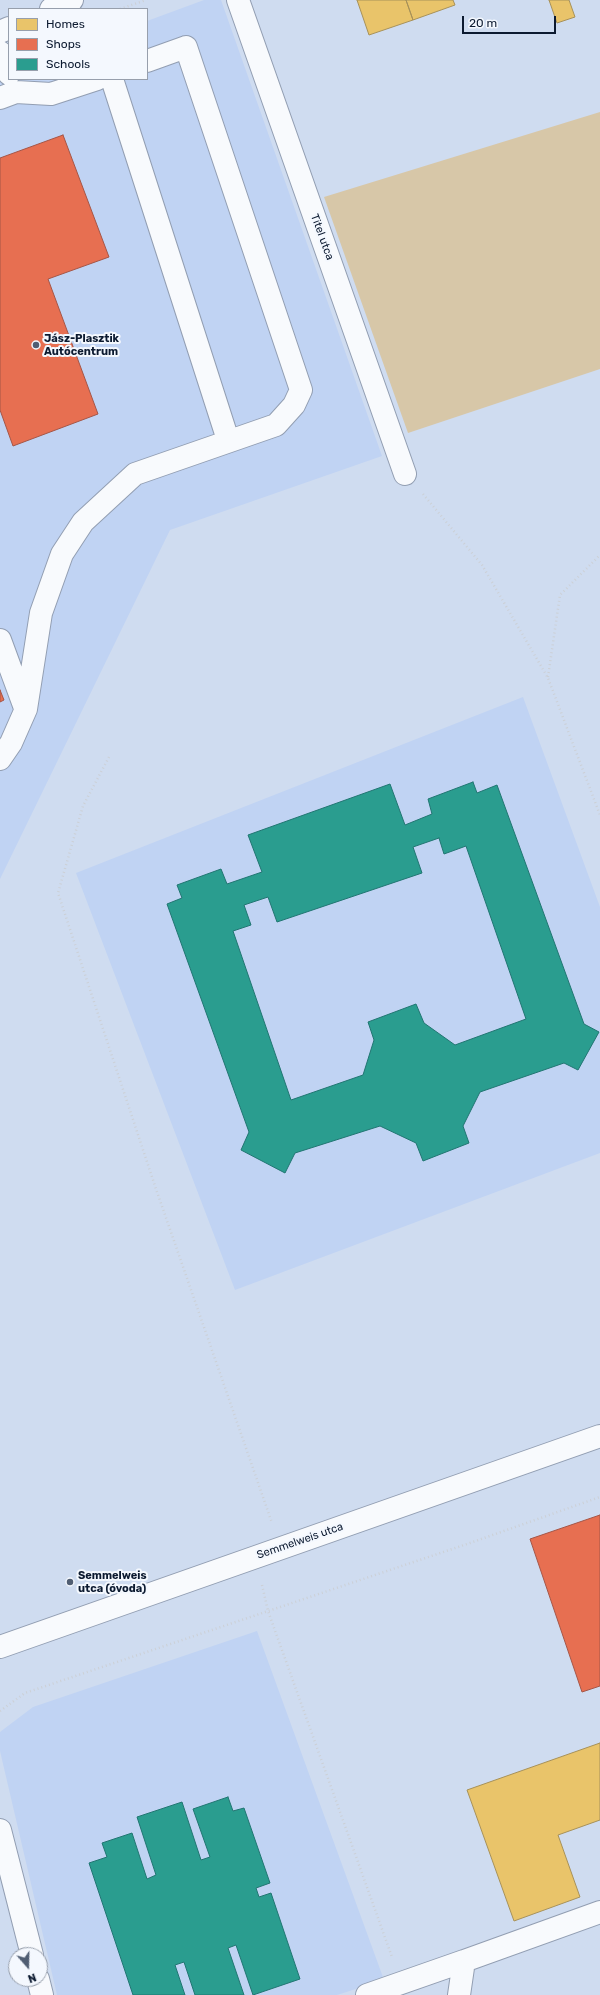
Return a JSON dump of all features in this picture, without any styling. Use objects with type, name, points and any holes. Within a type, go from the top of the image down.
[{"type":"street","points":[[53,8],[72,0]]},
{"type":"street","name":"Titel utca","points":[[238,0],[406,474]]},
{"type":"street","points":[[0,759],[11,743],[26,709],[41,613],[62,554],[83,522],[135,474],[276,424],[294,405],[301,390],[186,47],[148,61]]},
{"type":"street","points":[[0,52],[9,86],[51,94],[94,80]]},
{"type":"street","points":[[112,80],[228,440]]},
{"type":"street","points":[[0,640],[26,709]]},
{"type":"street","name":"Semmelweis utca","points":[[0,1647],[600,1436]]},
{"type":"street","points":[[0,1830],[30,1947]]},
{"type":"street","points":[[367,1995],[600,1912]]},
{"type":"street","points":[[459,1995],[464,1961]]},
{"type":"path","points":[[123,8],[146,0]]},
{"type":"path","points":[[406,474],[482,564],[548,678],[600,815]]},
{"type":"path","points":[[548,678],[560,595],[600,555]]},
{"type":"path","points":[[109,757],[83,806],[58,893],[156,1189],[281,1548]]},
{"type":"path","points":[[0,1711],[25,1693],[600,1497]]},
{"type":"path","points":[[255,1557],[268,1611],[402,1983]]},
{"type":"shaded area","points":[[204,0],[221,0],[382,456],[170,530],[0,879],[0,75],[8,79],[8,80],[148,80],[148,21]]},
{"type":"shaded area","points":[[600,112],[600,369],[408,433],[324,197]]},
{"type":"shaded area","points":[[523,697],[600,907],[600,1153],[235,1290],[76,873]]},
{"type":"shaded area","points":[[257,1631],[384,1980],[337,1995],[57,1995],[48,1956],[48,1947],[46,1947],[0,1751],[0,1732],[33,1707]]},
{"type":"building: Homes","points":[[357,0],[406,0],[413,20],[369,35]]},
{"type":"building: Homes","points":[[406,0],[453,0],[455,5],[413,20]]},
{"type":"building: Homes","points":[[549,0],[569,0],[575,17],[557,23]]},
{"type":"building: Homes","points":[[600,1743],[600,1820],[558,1835],[580,1897],[514,1921],[467,1790]]},
{"type":"building: Shops","name":"Jász-Plasztik Autócentrum","points":[[63,135],[109,257],[48,279],[98,414],[13,446],[0,410],[0,158]]},
{"type":"building: Shops","points":[[0,690],[4,700],[0,702]]},
{"type":"building: Shops","points":[[600,1515],[600,1686],[582,1692],[530,1539]]},
{"type":"building: Schools","points":[[473,782],[477,793],[497,785],[584,1024],[599,1032],[578,1070],[564,1063],[480,1092],[463,1126],[469,1143],[423,1161],[416,1143],[380,1126],[295,1153],[285,1173],[241,1150],[249,1132],[167,904],[182,898],[177,885],[221,869],[227,884],[262,872],[248,835],[390,784],[405,825],[432,814],[428,799]],"holes":[[[439,838],[444,854],[466,846],[526,1019],[455,1045],[424,1023],[416,1004],[368,1022],[374,1040],[363,1075],[291,1100],[233,931],[251,925],[244,905],[268,897],[277,922],[422,873],[413,847]]]},
{"type":"building: Schools","points":[[228,1797],[233,1811],[244,1808],[270,1883],[256,1888],[259,1897],[271,1893],[300,1979],[253,1995],[236,1945],[228,1948],[244,1995],[195,1995],[184,1962],[175,1965],[185,1995],[133,1995],[89,1863],[107,1857],[102,1843],[132,1833],[147,1879],[156,1875],[137,1817],[182,1802],[201,1860],[210,1857],[193,1809]]},
{"type":"place","name":"Jász-Plasztik Autócentrum","points":[[36,345]]},
{"type":"place","name":"Semmelweis utca (óvoda)","points":[[70,1582]]}]
